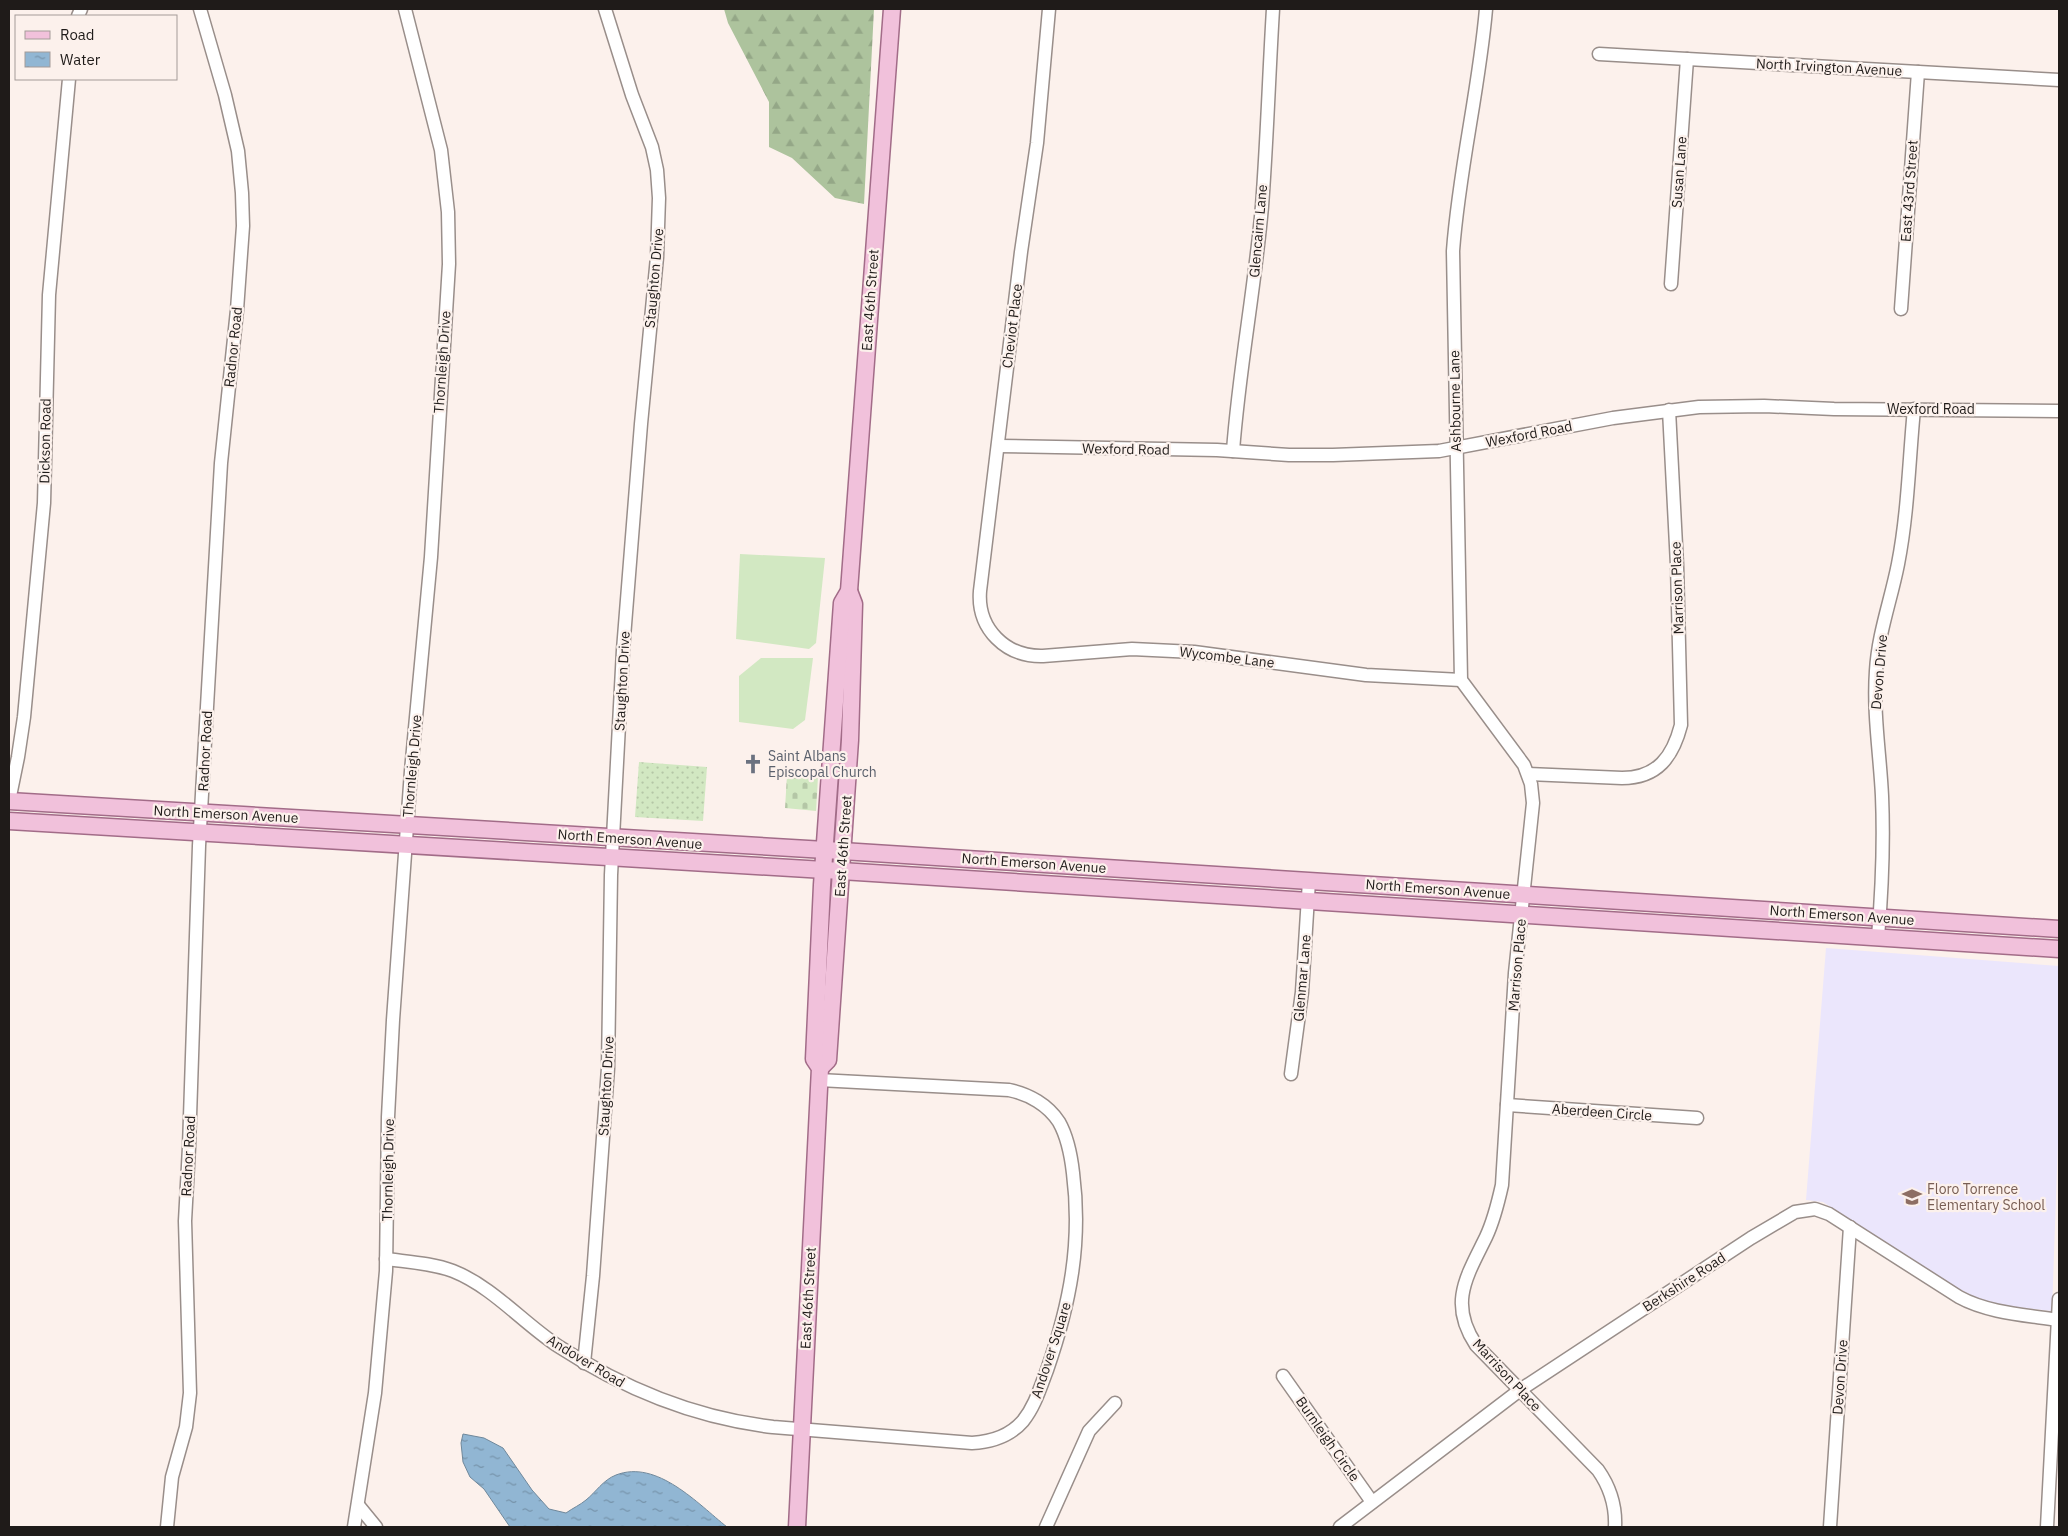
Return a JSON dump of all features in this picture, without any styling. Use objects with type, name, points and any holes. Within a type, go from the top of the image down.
[{"type":"main road","name":"East 46th Street","points":[[819,1074],[828,1060],[841,871],[851,721],[854,604],[849,591],[892,9]]},
{"type":"main road","name":"East 46th Street","points":[[797,1527],[819,1074],[814,1059],[823,870],[842,603],[849,591]]},
{"type":"main road","name":"North Emerson Avenue","points":[[9,801],[842,851],[2059,929]]},
{"type":"main road","name":"North Emerson Avenue","points":[[9,821],[406,844],[2059,948]]},
{"type":"street","name":"Radnor Road","points":[[167,1527],[172,1477],[186,1427],[190,1393],[186,1186],[200,832],[221,463],[239,291],[243,226],[238,150],[225,95],[200,9]]},
{"type":"street","name":"Thornleigh Drive","points":[[354,1527],[375,1393],[386,1259],[390,1064],[407,825],[431,557],[449,264],[446,183],[438,136],[405,9]]},
{"type":"street","name":"Staughton Drive","points":[[584,1363],[608,1068],[612,857],[627,591],[640,424],[657,257],[660,198],[652,147],[632,95],[605,9]]},
{"type":"street","name":"Cheviot Place","points":[[998,640],[984,620],[980,596],[1020,262],[1037,143],[1049,9]]},
{"type":"street","name":"Glencairn Lane","points":[[1233,451],[1237,396],[1254,284],[1262,205],[1273,9]]},
{"type":"street","name":"Ashbourne Lane","points":[[1461,680],[1453,251],[1458,199],[1478,82],[1486,9]]},
{"type":"street","name":"North Irvington Avenue","points":[[1599,54],[2059,80]]},
{"type":"street","name":"Susan Lane","points":[[1671,284],[1686,59]]},
{"type":"street","name":"East 43rd Street","points":[[1901,309],[1918,72]]},
{"type":"street","name":"Dickson Road","points":[[9,801],[24,717],[44,503],[50,295],[70,80]]},
{"type":"street","name":"Wexford Road","points":[[998,446],[1233,451],[1323,455],[1439,451],[1613,418],[1669,410],[1744,406],[1834,409],[2059,411]]},
{"type":"street","name":"Devon Drive","points":[[1878,937],[1883,837],[1882,794],[1875,721],[1876,669],[1882,626],[1900,555],[1914,409]]},
{"type":"street","name":"Marrison Place","points":[[1615,1527],[1613,1501],[1606,1482],[1598,1470],[1476,1345],[1464,1320],[1462,1301],[1466,1277],[1486,1236],[1500,1200],[1504,1170],[1515,974],[1533,803],[1532,784],[1528,774],[1636,777],[1658,767],[1672,753],[1681,725],[1676,550],[1669,410]]},
{"type":"street","name":"Wycombe Lane","points":[[998,640],[1014,651],[1033,656],[1132,649],[1194,652],[1366,675],[1461,680]]},
{"type":"street","points":[[1461,680],[1520,758],[1528,774]]},
{"type":"street","name":"Glenmar Lane","points":[[1291,1074],[1302,992],[1309,881]]},
{"type":"street","name":"Andover Square","points":[[801,1429],[972,1443],[995,1439],[1012,1430],[1023,1421],[1031,1410],[1059,1337],[1070,1292],[1076,1235],[1074,1182],[1067,1140],[1054,1115],[1032,1098],[1005,1089],[819,1074]]},
{"type":"street","name":"Aberdeen Circle","points":[[1507,1105],[1697,1118]]},
{"type":"street","name":"Berkshire Road","points":[[1340,1527],[1520,1390],[1791,1214],[1805,1209],[1820,1210],[1850,1227],[1963,1299],[1998,1310],[2058,1320]]},
{"type":"street","name":"Devon Drive","points":[[1830,1527],[1850,1227]]},
{"type":"street","name":"Andover Road","points":[[386,1259],[438,1266],[471,1280],[545,1337],[584,1363],[645,1394],[688,1410],[744,1423],[801,1429]]},
{"type":"street","points":[[2047,1527],[2055,1458],[2059,1299]]},
{"type":"street","name":"Burnleigh Circle","points":[[1283,1376],[1372,1502]]},
{"type":"street","points":[[1046,1527],[1089,1431],[1115,1403]]},
{"type":"street","points":[[358,1505],[376,1527]]},
{"type":"shaded area","points":[[1826,948],[2059,966],[2059,1112],[2052,1311],[2007,1306],[1979,1299],[1951,1285],[1823,1202],[1806,1200]]},
{"type":"green space","points":[[724,9],[874,9],[864,204],[835,198],[792,158],[769,147],[769,102],[728,23]]},
{"type":"green space","points":[[740,554],[825,558],[816,643],[809,649],[736,639]]},
{"type":"green space","points":[[761,658],[813,658],[805,720],[793,729],[739,722],[739,676]]},
{"type":"green space","points":[[639,762],[707,767],[703,821],[635,817]]},
{"type":"green space","points":[[787,775],[818,777],[816,811],[785,808]]},
{"type":"water","points":[[463,1434],[484,1438],[503,1448],[532,1490],[549,1509],[566,1513],[586,1500],[611,1477],[631,1472],[647,1473],[676,1486],[727,1527],[510,1527],[484,1489],[470,1477],[463,1462],[461,1443]]},
{"type":"place","name":"Saint Albans Episcopal Church","points":[[753,764]]},
{"type":"place","name":"Floro Torrence Elementary School","points":[[1912,1197]]}]
